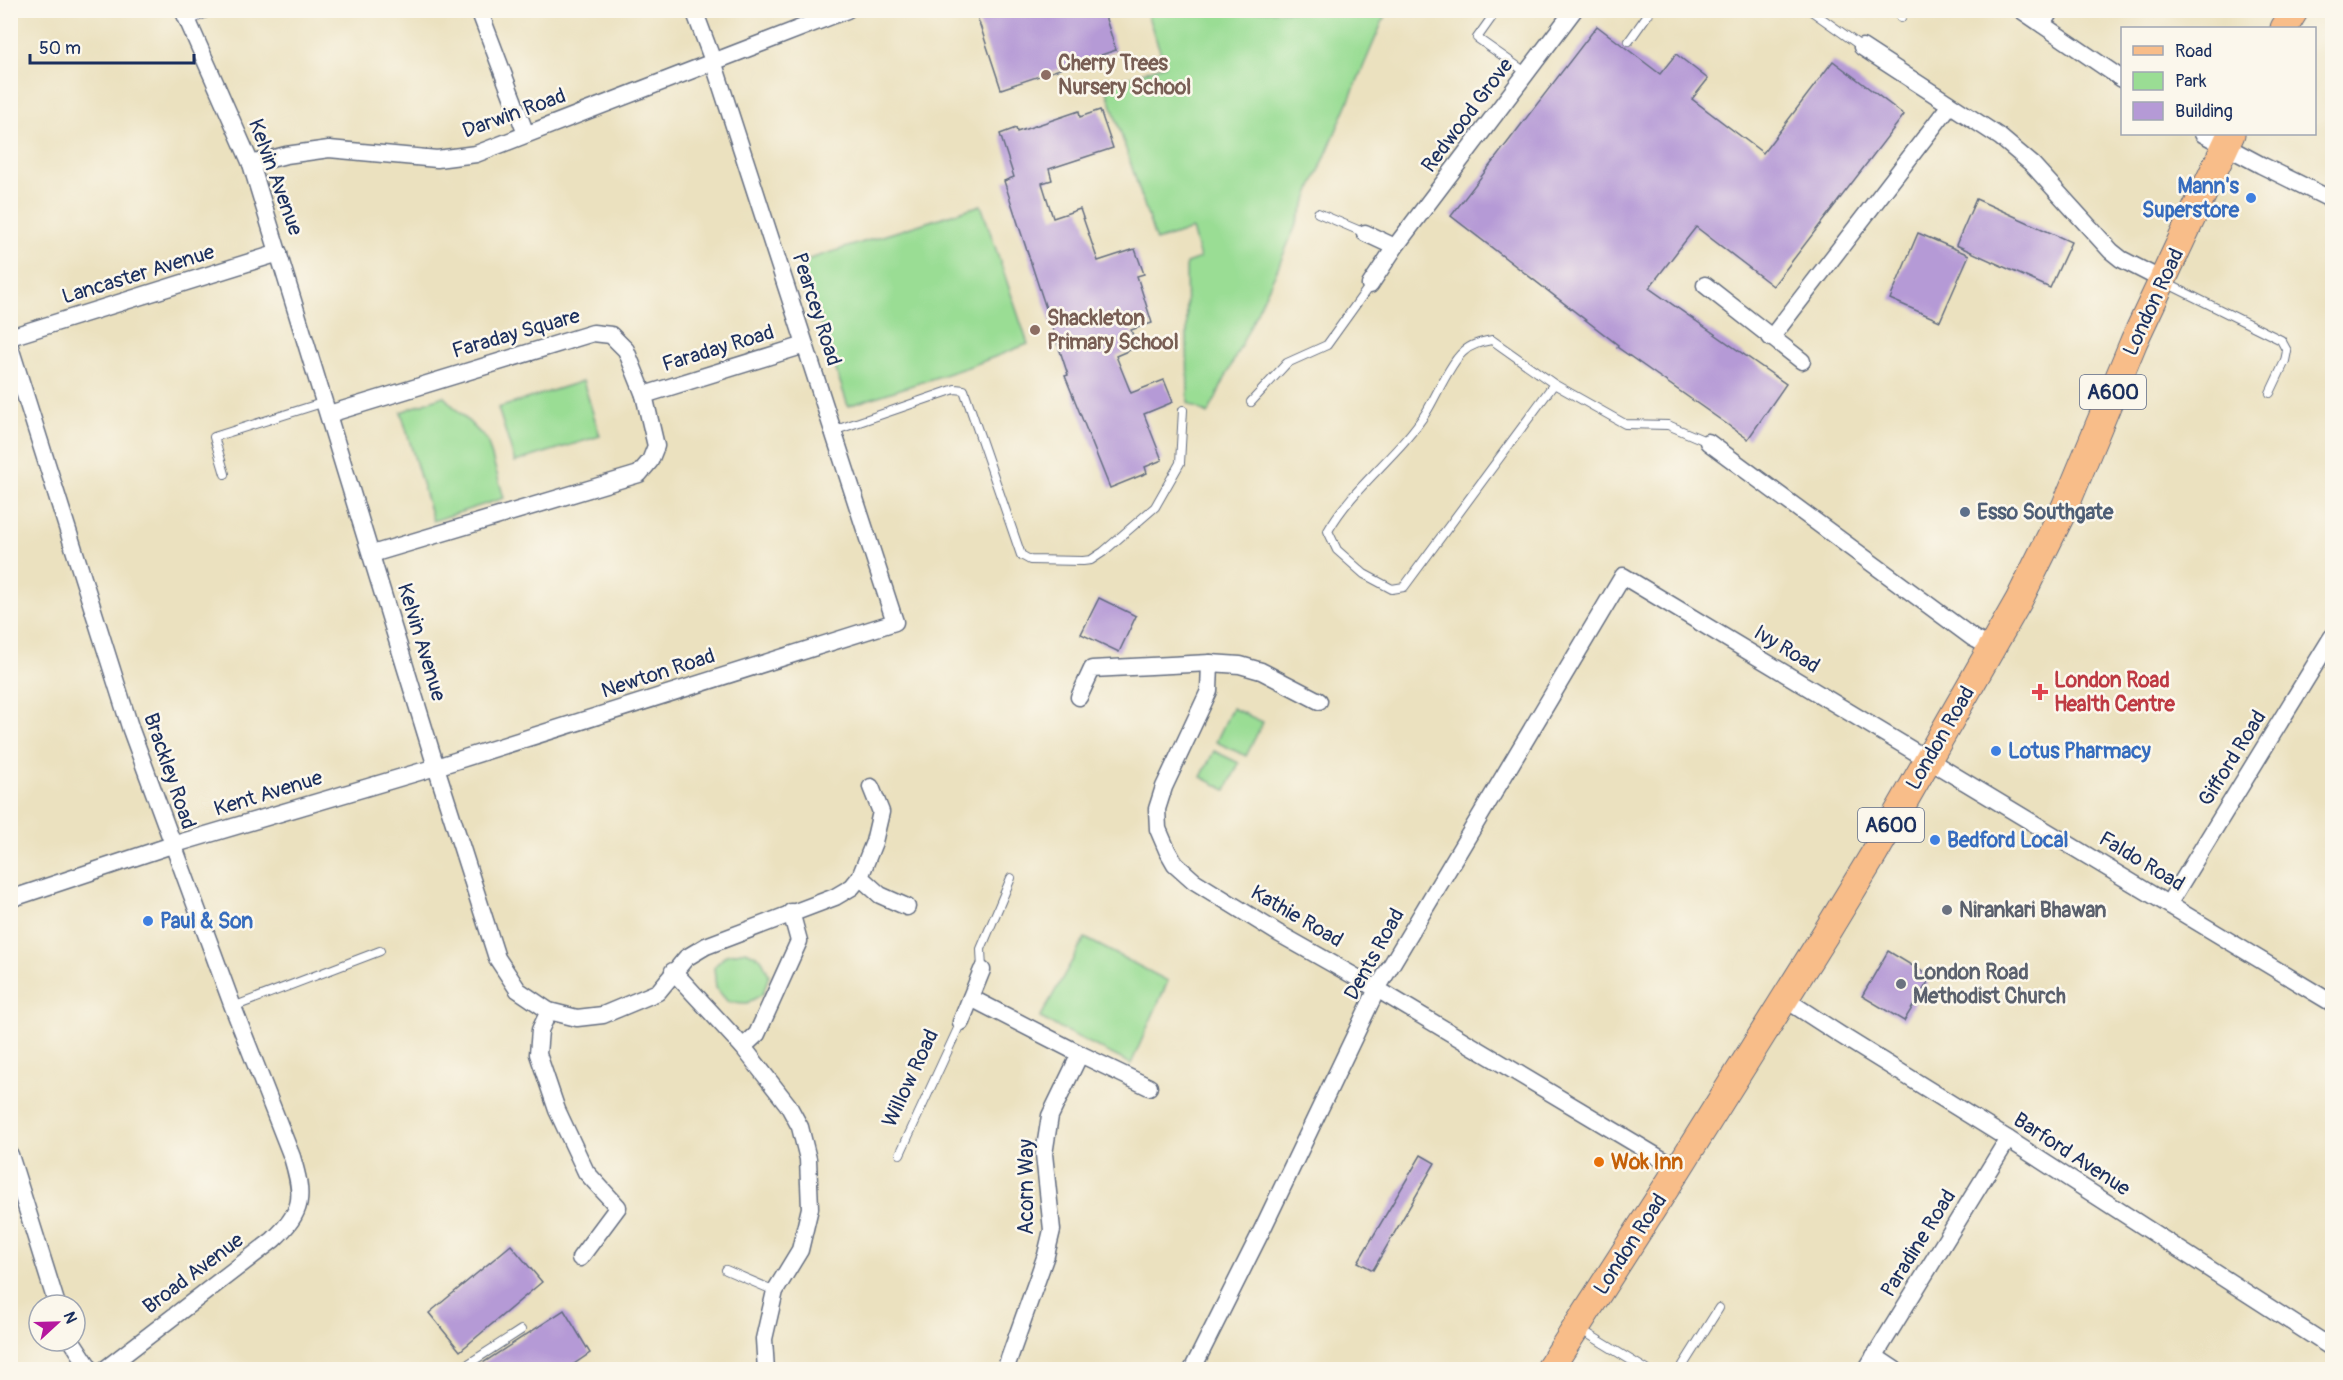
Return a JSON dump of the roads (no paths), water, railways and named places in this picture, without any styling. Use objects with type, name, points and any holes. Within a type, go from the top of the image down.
[{"type":"main road","points":[[2285,27],[2295,10]]},
{"type":"main road","name":"London Road","points":[[1549,1370],[1678,1169],[1874,854],[2035,571],[2065,507],[2134,341],[2164,282],[2220,138]]},
{"type":"street","points":[[478,10],[526,134]]},
{"type":"street","name":"Pearcey Road","points":[[693,10],[713,61],[895,622]]},
{"type":"street","name":"Darwin Road","points":[[251,164],[286,155],[329,149],[437,159],[476,154],[847,10]]},
{"type":"street","name":"Redwood Grove","points":[[1370,285],[1395,247],[1574,10]]},
{"type":"street","points":[[2021,10],[2046,17],[2121,78]]},
{"type":"street","name":"Kelvin Avenue","points":[[185,16],[251,164],[497,958],[518,990],[549,1011],[577,1018],[603,1015],[658,992],[686,958],[706,946],[835,897],[852,887],[860,877]]},
{"type":"street","points":[[1862,48],[2001,137],[2032,164],[2095,234],[2121,259],[2164,282]]},
{"type":"street","points":[[1771,338],[1950,105]]},
{"type":"street","points":[[2220,138],[2332,200]]},
{"type":"street","points":[[1365,233],[1395,247]]},
{"type":"street","name":"Lancaster Avenue","points":[[10,337],[279,254]]},
{"type":"street","points":[[1705,285],[1802,361]]},
{"type":"street","name":"Faraday Square","points":[[327,408],[593,333],[611,335],[626,350],[644,395],[656,446],[650,461],[639,474],[372,554]]},
{"type":"street","name":"Faraday Road","points":[[644,395],[805,345]]},
{"type":"street","name":"Brackley Road","points":[[10,346],[131,730],[233,1007],[292,1157],[300,1183],[299,1204]]},
{"type":"street","points":[[1708,442],[1973,638],[1992,648]]},
{"type":"street","name":"Ivy Road","points":[[1623,576],[1927,761]]},
{"type":"street","name":"Dents Road","points":[[1192,1370],[1262,1230],[1377,989],[1623,576]]},
{"type":"street","name":"Newton Road","points":[[436,767],[895,622]]},
{"type":"street","name":"Gifford Road","points":[[2169,903],[2332,637]]},
{"type":"street","points":[[1078,697],[1092,669],[1210,663],[1240,665],[1261,671],[1319,701]]},
{"type":"street","name":"Kathie Road","points":[[1210,663],[1209,691],[1164,787],[1157,809],[1158,829],[1175,864],[1194,881],[1278,933],[1377,989],[1678,1169]]},
{"type":"street","name":"Faldo Road","points":[[1927,761],[2169,903],[2332,1003]]},
{"type":"street","name":"Kent Avenue","points":[[10,899],[172,845],[436,767]]},
{"type":"street","points":[[871,787],[881,812],[874,842],[860,877],[880,895],[906,907]]},
{"type":"street","points":[[743,1047],[757,1034],[799,941],[791,912]]},
{"type":"street","points":[[961,1022],[982,969]]},
{"type":"street","points":[[673,971],[743,1047],[788,1105],[800,1126],[808,1159],[810,1208],[800,1250],[775,1291],[764,1339],[766,1370]]},
{"type":"street","points":[[971,998],[1149,1087]]},
{"type":"street","name":"Barford Avenue","points":[[1785,999],[2008,1139],[2332,1348]]},
{"type":"street","points":[[549,1011],[540,1030],[538,1054],[557,1110],[586,1172],[618,1207],[580,1258]]},
{"type":"street","name":"Acorn Way","points":[[1005,1370],[1046,1255],[1052,1230],[1044,1154],[1050,1116],[1080,1054]]},
{"type":"street","name":"Paradine Road","points":[[1870,1363],[2008,1139]]},
{"type":"street","points":[[10,1155],[53,1293]]},
{"type":"street","name":"Broad Avenue","points":[[104,1370],[273,1240],[290,1224],[299,1204]]},
{"type":"street","points":[[80,1353],[91,1370]]},
{"type":"street","points":[[1870,1363],[1895,1370]]},
{"type":"lane","points":[[185,16],[214,10]]},
{"type":"lane","points":[[1497,10],[1477,38],[1527,73]]},
{"type":"lane","points":[[1629,41],[1651,10]]},
{"type":"lane","points":[[1810,10],[1862,48]]},
{"type":"lane","points":[[1318,213],[1365,233]]},
{"type":"lane","points":[[2164,282],[2281,340],[2287,351],[2285,361],[2270,393]]},
{"type":"lane","points":[[1251,402],[1287,363],[1327,345],[1370,285]]},
{"type":"lane","points":[[1554,384],[1404,587],[1392,589],[1364,574],[1336,550],[1328,531],[1338,512],[1392,457],[1425,414],[1461,353],[1472,345],[1492,340],[1554,384],[1625,424],[1668,425],[1708,442]]},
{"type":"lane","points":[[833,431],[955,389],[964,390],[1021,555],[1030,560],[1083,561],[1091,560],[1103,552],[1155,507],[1180,463],[1183,410]]},
{"type":"lane","points":[[225,474],[213,437],[327,408]]},
{"type":"lane","points":[[982,969],[981,950],[1011,878]]},
{"type":"lane","points":[[233,1007],[380,951]]},
{"type":"lane","name":"Willow Road","points":[[900,1154],[961,1022]]},
{"type":"lane","points":[[726,1270],[775,1291]]},
{"type":"lane","points":[[1680,1370],[1719,1308]]},
{"type":"lane","points":[[1577,1327],[1647,1370]]},
{"type":"lane","points":[[459,1370],[521,1330]]},
{"type":"place","name":"Cherry Trees Nursery School","points":[[1046,75]]},
{"type":"place","name":"Mann's Superstore","points":[[2251,198]]},
{"type":"place","name":"Shackleton Primary School","points":[[1035,330]]},
{"type":"place","name":"Esso Southgate","points":[[1965,512]]},
{"type":"place","name":"London Road Health Centre","points":[[2040,692]]},
{"type":"place","name":"Lotus Pharmacy","points":[[1996,751]]},
{"type":"place","name":"Bedford Local","points":[[1935,840]]},
{"type":"place","name":"Nirankari Bhawan","points":[[1947,910]]},
{"type":"place","name":"Paul & Son","points":[[148,921]]},
{"type":"place","name":"London Road Methodist Church","points":[[1901,984]]},
{"type":"place","name":"Wok Inn","points":[[1599,1162]]}]
